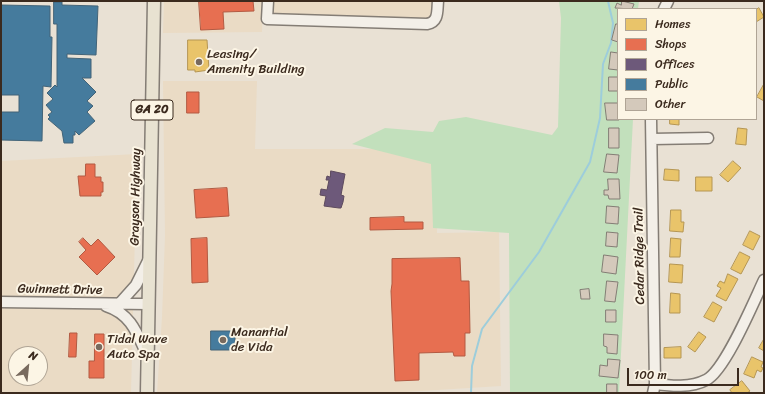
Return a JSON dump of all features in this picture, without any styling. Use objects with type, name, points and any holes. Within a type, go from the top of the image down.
[{"type":"main road","name":"Grayson Highway","points":[[147,393],[154,1]]},
{"type":"street","points":[[268,1],[267,19],[427,24],[432,23],[437,18],[438,1]]},
{"type":"street","name":"Cedar Ridge Trail","points":[[651,120],[654,388]]},
{"type":"street","points":[[652,139],[708,138]]},
{"type":"street","points":[[119,304],[136,285],[149,259]]},
{"type":"street","points":[[654,388],[679,387],[706,380],[713,374],[734,343],[764,280]]},
{"type":"street","name":"Gwinnett Drive","points":[[1,302],[148,304]]},
{"type":"street","points":[[97,303],[118,310],[126,317],[136,331],[147,355]]},
{"type":"shaded area","points":[[164,1],[263,1],[262,32],[163,33]]},
{"type":"shaded area","points":[[272,1],[433,1],[433,12],[432,16],[427,20],[277,17],[272,10]]},
{"type":"shaded area","points":[[163,81],[257,81],[255,149],[436,149],[437,233],[499,232],[501,386],[389,393],[157,393],[165,236]]},
{"type":"shaded area","points":[[137,154],[131,393],[1,393],[1,161]]},
{"type":"green space","points":[[559,1],[639,1],[638,8],[617,8],[617,120],[633,120],[619,393],[510,393],[509,233],[433,228],[431,164],[352,144],[385,128],[433,132],[439,121],[466,117],[552,135],[558,127],[561,18]]},
{"type":"building: Homes","points":[[759,8],[764,17],[757,21],[757,9]]},
{"type":"building: Homes","name":"Leasing/ Amenity Building","points":[[188,40],[207,40],[209,70],[195,72],[195,70],[188,70]]},
{"type":"building: Homes","points":[[764,84],[764,101],[757,97]]},
{"type":"building: Homes","points":[[670,120],[679,120],[679,125],[670,124]]},
{"type":"building: Homes","points":[[738,128],[747,129],[746,145],[736,144]]},
{"type":"building: Homes","points":[[733,161],[741,168],[728,182],[720,175]]},
{"type":"building: Homes","points":[[665,169],[679,170],[679,181],[664,180]]},
{"type":"building: Homes","points":[[696,177],[712,177],[712,191],[696,191]]},
{"type":"building: Homes","points":[[671,210],[681,210],[681,222],[684,222],[683,232],[670,231]]},
{"type":"building: Homes","points":[[750,231],[760,236],[753,250],[743,245]]},
{"type":"building: Homes","points":[[671,238],[681,239],[680,257],[670,257]]},
{"type":"building: Homes","points":[[740,252],[750,257],[741,274],[731,269]]},
{"type":"building: Homes","points":[[670,264],[683,265],[682,283],[669,282]]},
{"type":"building: Homes","points":[[728,274],[738,279],[726,301],[716,296],[721,288],[717,286],[720,281],[724,283]]},
{"type":"building: Homes","points":[[671,293],[680,294],[680,313],[670,313]]},
{"type":"building: Homes","points":[[713,302],[722,307],[714,322],[704,317]]},
{"type":"building: Homes","points":[[699,332],[706,337],[695,352],[688,347]]},
{"type":"building: Homes","points":[[764,339],[764,351],[759,348]]},
{"type":"building: Homes","points":[[681,347],[681,358],[664,358],[664,348]]},
{"type":"building: Homes","points":[[752,357],[763,362],[761,372],[757,370],[754,378],[744,374]]},
{"type":"building: Homes","points":[[742,381],[750,391],[747,393],[732,393],[730,390]]},
{"type":"building: Shops","points":[[199,1],[253,1],[254,11],[223,12],[224,29],[201,30]]},
{"type":"building: Shops","points":[[187,92],[199,92],[199,113],[187,113]]},
{"type":"building: Shops","points":[[86,164],[95,164],[95,177],[101,177],[101,182],[103,182],[103,192],[101,192],[101,196],[80,196],[78,176],[85,176]]},
{"type":"building: Shops","points":[[227,188],[229,216],[196,218],[194,190]]},
{"type":"building: Shops","points":[[404,217],[404,222],[423,222],[423,229],[370,230],[370,218]]},
{"type":"building: Shops","points":[[83,238],[91,246],[98,239],[115,257],[97,275],[79,257],[86,250],[79,242]]},
{"type":"building: Shops","points":[[207,238],[208,282],[192,283],[191,239]]},
{"type":"building: Shops","points":[[460,258],[461,281],[469,281],[470,333],[465,333],[465,356],[454,356],[453,352],[419,353],[419,380],[395,381],[391,291],[392,259]]},
{"type":"building: Shops","points":[[70,333],[77,333],[76,357],[69,357]]},
{"type":"building: Shops","name":"Tidal Wave Auto Spa","points":[[95,334],[104,334],[104,378],[89,378],[89,361],[94,361]]},
{"type":"building: Offices","points":[[331,171],[345,174],[341,195],[344,196],[341,208],[324,206],[326,196],[320,195],[321,189],[327,190],[329,180],[326,180],[327,176],[330,177]]},
{"type":"building: Public","points":[[54,2],[62,2],[62,5],[98,6],[96,55],[67,54],[67,58],[91,59],[91,78],[82,78],[96,92],[87,101],[93,106],[87,112],[95,121],[79,135],[75,131],[75,135],[73,135],[73,143],[64,143],[62,131],[48,119],[50,117],[48,115],[52,112],[46,105],[53,99],[47,93],[55,85],[57,87],[57,24],[54,24]]},
{"type":"building: Public","points":[[1,5],[50,6],[50,37],[52,37],[51,87],[43,86],[42,141],[1,140],[1,112],[19,112],[19,95],[1,95]]},
{"type":"building: Public","name":"Manantial de Vida","points":[[211,331],[235,331],[235,350],[211,350]]},
{"type":"building: Other","points":[[622,1],[634,4],[632,8],[615,8],[617,3],[621,5]]},
{"type":"building: Other","points":[[616,24],[617,24],[617,42],[612,40]]},
{"type":"building: Other","points":[[611,52],[617,53],[617,70],[609,69]]},
{"type":"building: Other","points":[[609,77],[617,77],[617,91],[609,91]]},
{"type":"building: Other","points":[[605,103],[617,103],[617,120],[607,120]]},
{"type":"building: Other","points":[[609,128],[619,128],[619,148],[609,148]]},
{"type":"building: Other","points":[[607,154],[619,155],[617,173],[604,172]]},
{"type":"building: Other","points":[[608,179],[619,179],[620,199],[609,199],[608,195],[604,195],[604,190],[608,190]]},
{"type":"building: Other","points":[[607,206],[619,207],[618,224],[606,223]]},
{"type":"building: Other","points":[[607,232],[618,233],[617,247],[606,246]]},
{"type":"building: Other","points":[[604,255],[618,257],[616,274],[602,272]]},
{"type":"building: Other","points":[[607,281],[618,282],[615,302],[605,301]]},
{"type":"building: Other","points":[[589,289],[590,299],[581,299],[580,290]]},
{"type":"building: Other","points":[[606,310],[616,310],[616,322],[606,322]]},
{"type":"building: Other","points":[[604,334],[618,335],[617,354],[607,353],[607,347],[604,346]]},
{"type":"building: Other","points":[[608,359],[620,360],[618,378],[599,376],[600,365],[607,366]]},
{"type":"building: Other","points":[[607,384],[617,384],[617,393],[607,393]]},
{"type":"waterway","points":[[471,393],[472,366],[482,329],[539,252],[590,162],[600,118],[603,64],[611,43],[613,23],[608,1]]},
{"type":"place","name":"Leasing/ Amenity Building","points":[[199,62]]},
{"type":"place","name":"Manantial de Vida","points":[[223,340]]},
{"type":"place","name":"Tidal Wave Auto Spa","points":[[99,347]]}]
